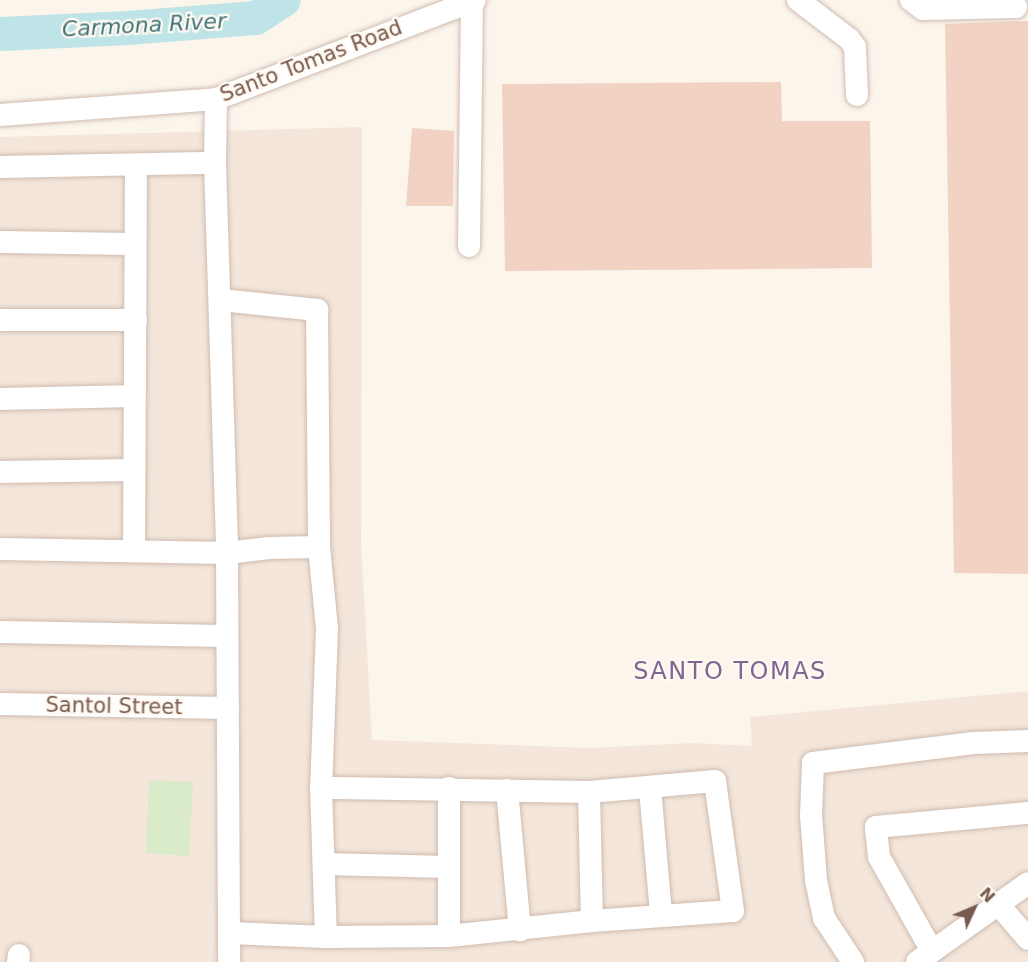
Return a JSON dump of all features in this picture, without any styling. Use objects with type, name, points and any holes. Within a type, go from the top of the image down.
[{"type":"street","points":[[798,0],[849,39],[855,47],[857,95]]},
{"type":"street","points":[[911,0],[923,9],[1016,7]]},
{"type":"street","points":[[469,246],[474,1]]},
{"type":"street","name":"Santo Tomas Road","points":[[0,115],[216,99],[439,6],[474,1]]},
{"type":"street","points":[[216,99],[215,163],[227,553],[229,962]]},
{"type":"street","points":[[0,168],[215,163]]},
{"type":"street","points":[[134,551],[136,165]]},
{"type":"street","points":[[0,242],[134,244]]},
{"type":"street","points":[[221,300],[317,310],[318,547],[327,628],[321,788],[326,937]]},
{"type":"street","points":[[0,320],[136,320]]},
{"type":"street","points":[[0,399],[134,396]]},
{"type":"street","points":[[0,472],[134,470]]},
{"type":"street","points":[[0,549],[227,553],[268,548],[318,547]]},
{"type":"street","points":[[0,632],[227,636]]},
{"type":"street","name":"Santol Street","points":[[0,704],[228,708]]},
{"type":"street","points":[[853,962],[824,918],[816,880],[811,814],[813,763],[974,743],[1028,741]]},
{"type":"street","points":[[230,933],[326,937],[449,936],[592,921],[733,911],[715,782],[589,792],[449,788],[321,788]]},
{"type":"street","points":[[449,788],[449,936]]},
{"type":"street","points":[[650,788],[661,915]]},
{"type":"street","points":[[507,790],[520,930]]},
{"type":"street","points":[[589,792],[592,921]]},
{"type":"street","points":[[1028,813],[876,827],[879,857],[925,957],[1028,884]]},
{"type":"street","points":[[324,864],[448,867]]},
{"type":"street","points":[[998,904],[1028,939]]},
{"type":"shaded area","points":[[362,127],[361,542],[372,740],[590,748],[692,743],[752,746],[750,717],[1028,691],[1028,962],[0,962],[0,137]]},
{"type":"green space","points":[[149,780],[193,782],[189,856],[146,853]]},
{"type":"building","points":[[1028,21],[1028,574],[954,573],[945,24]]},
{"type":"building","points":[[781,82],[782,121],[870,121],[872,268],[505,271],[502,84]]},
{"type":"building","points":[[412,128],[454,131],[453,206],[406,206]]},
{"type":"waterway","name":"Carmona River","points":[[0,34],[128,28],[256,18],[284,0]]},
{"type":"district","name":"SANTO TOMAS","points":[[730,672]]}]
